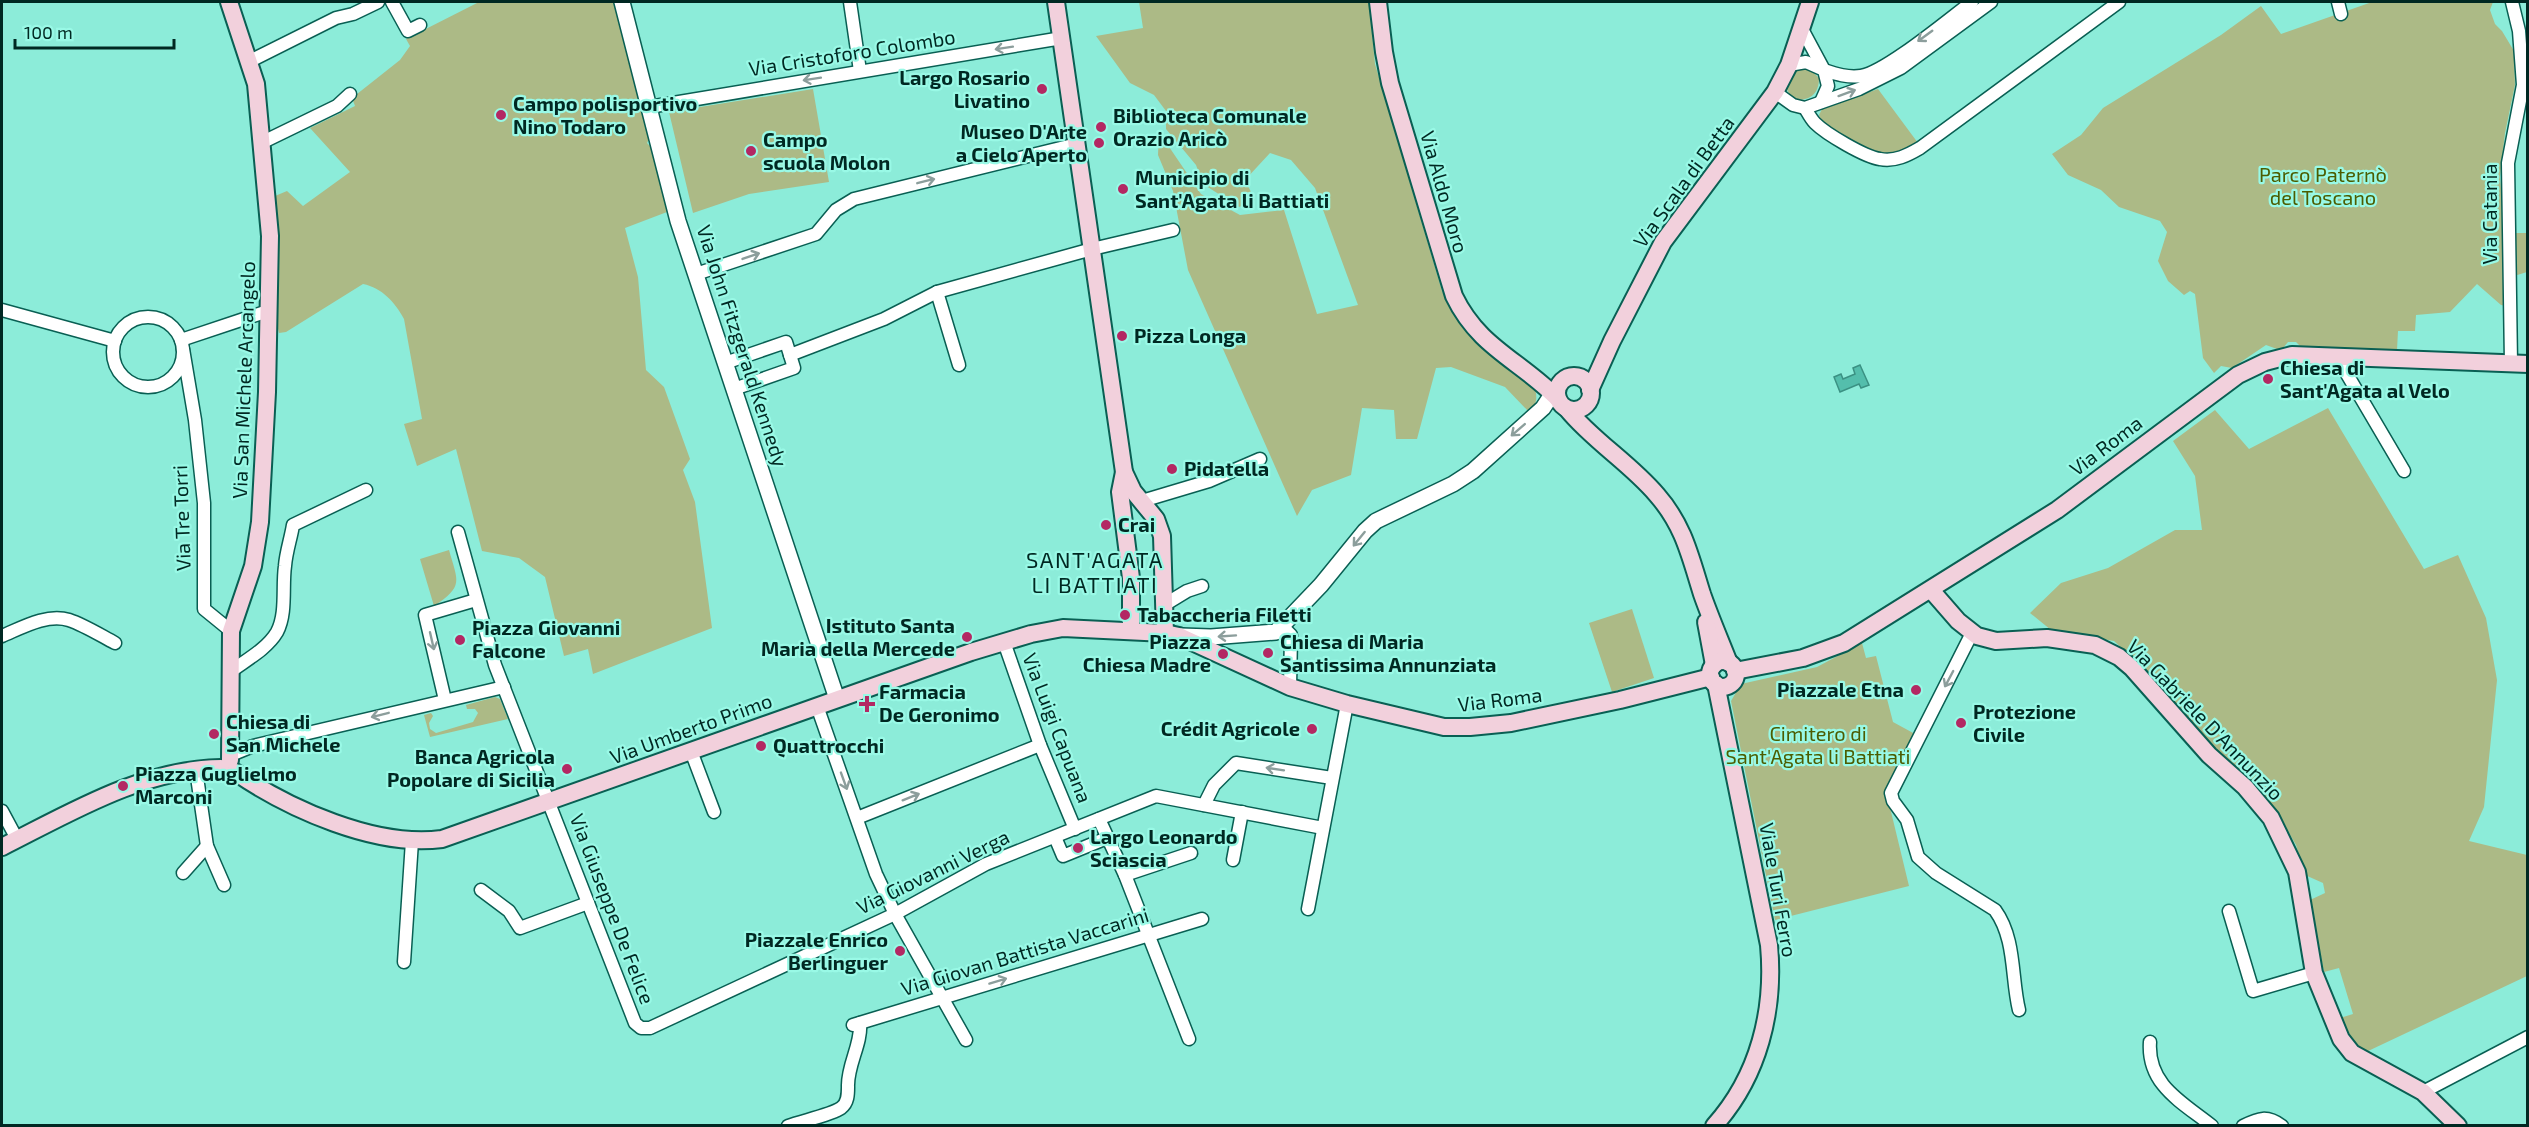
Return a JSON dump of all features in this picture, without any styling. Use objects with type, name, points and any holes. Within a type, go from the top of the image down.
[{"type":"main road","name":"Via San Michele Arcangelo","points":[[229,2],[250,61],[257,93],[270,236],[260,522],[253,566],[231,631],[229,764]]},
{"type":"main road","points":[[1056,2],[1124,472],[1121,500],[1131,578],[1131,631]]},
{"type":"main road","name":"Via Aldo Moro","points":[[1378,2],[1390,83],[1454,296],[1462,313],[1475,331],[1490,345],[1522,366]]},
{"type":"main road","points":[[1775,92],[1789,65],[1810,2]]},
{"type":"main road","name":"Via Scala di Betta","points":[[1588,397],[1612,341],[1663,242],[1775,92]]},
{"type":"main road","points":[[1563,391],[1612,341]]},
{"type":"main road","name":"Via Roma","points":[[1171,634],[1290,687],[1347,704],[1444,727],[1511,723],[1803,658],[1828,650],[1931,590],[2057,510],[2186,412],[2250,368],[2278,357],[2292,355],[2519,363]]},
{"type":"main road","points":[[1522,366],[1536,379],[1563,391],[1585,381],[1589,426],[1595,437]]},
{"type":"main road","points":[[1522,366],[1563,391],[1578,410],[1588,397]]},
{"type":"main road","name":"Viale Turi Ferro","points":[[1563,391],[1581,426],[1657,494],[1676,520],[1687,542],[1723,674],[1724,721],[1769,945],[1772,974],[1769,1002],[1757,1055],[1735,1098],[1714,1125]]},
{"type":"main road","points":[[1124,472],[1133,491],[1156,519],[1162,536],[1164,605],[1171,634]]},
{"type":"main road","points":[[1121,500],[1140,499]]},
{"type":"main road","points":[[1931,590],[1958,621],[1972,633]]},
{"type":"main road","name":"Via Umberto Primo","points":[[229,764],[321,817],[377,835],[412,841],[442,839],[1004,642],[1063,628],[1171,634]]},
{"type":"main road","name":"Via Gabriele D'Annunzio","points":[[1972,633],[1996,640],[2047,638],[2095,645],[2119,657],[2132,668],[2209,755],[2244,787],[2271,818],[2297,872],[2314,973],[2341,1039],[2352,1053],[2423,1092],[2458,1125]]},
{"type":"main road","points":[[2,847],[114,792],[196,770],[229,764]]},
{"type":"street","points":[[250,61],[336,18],[353,14],[378,2]]},
{"type":"street","points":[[392,2],[408,32],[420,25]]},
{"type":"street","name":"Via John Fitzgerald Kennedy","points":[[622,2],[677,218],[837,699]]},
{"type":"street","points":[[850,2],[860,71]]},
{"type":"street","points":[[1789,65],[1806,62],[1824,70],[1848,76],[1870,73],[1891,62],[1972,2]]},
{"type":"street","points":[[1775,92],[1793,105],[1805,108],[1859,89],[1896,71],[1991,2]]},
{"type":"street","points":[[1805,108],[1814,122],[1823,130],[1870,156],[1882,160],[1901,158],[1920,148],[2119,2]]},
{"type":"street","name":"Via Catania","points":[[2512,2],[2523,29],[2523,85],[2508,163],[2519,363]]},
{"type":"street","points":[[1802,29],[1824,70],[1828,86],[1821,102]]},
{"type":"street","name":"Via Cristoforo Colombo","points":[[649,106],[1062,38]]},
{"type":"street","points":[[263,142],[337,106],[350,94]]},
{"type":"street","points":[[696,274],[816,234],[836,210],[854,199],[1077,144]]},
{"type":"street","points":[[794,354],[875,323],[937,292],[1092,249],[1173,230]]},
{"type":"street","points":[[937,292],[959,365]]},
{"type":"street","points":[[2,310],[115,341]]},
{"type":"street","points":[[182,344],[268,311]]},
{"type":"street","points":[[141,317],[153,317],[170,325],[182,344],[191,393],[178,385],[135,384],[121,374],[114,358],[115,341],[120,330],[129,322],[141,317]]},
{"type":"street","points":[[724,363],[786,342],[794,354],[794,368],[734,389]]},
{"type":"street","points":[[161,384],[169,380],[180,366],[182,344]]},
{"type":"street","points":[[2340,357],[2341,364],[2404,471]]},
{"type":"street","points":[[1536,379],[1543,408]]},
{"type":"street","points":[[1279,630],[1376,521],[1453,484],[1473,471],[1563,391]]},
{"type":"street","name":"Via Tre Torri","points":[[191,393],[204,503],[204,609],[231,631]]},
{"type":"street","points":[[1140,499],[1209,481],[1260,459]]},
{"type":"street","points":[[230,672],[261,649],[276,634],[279,626],[285,563],[293,525],[366,490]]},
{"type":"street","name":"Via Giuseppe De Felice","points":[[458,532],[476,600],[504,687],[635,1023],[641,1028]]},
{"type":"street","points":[[1164,605],[1187,591],[1202,586]]},
{"type":"street","points":[[441,701],[425,615],[476,600]]},
{"type":"street","points":[[2,636],[46,619],[60,618],[115,643]]},
{"type":"street","points":[[1171,634],[1211,637],[1279,630],[1291,635],[1290,687]]},
{"type":"street","points":[[1972,633],[1892,789],[1893,801],[1907,820],[1918,857],[1936,873],[1995,910],[2006,926],[2010,957],[2016,974],[2016,998],[2019,1010]]},
{"type":"street","name":"Via Luigi Capuana","points":[[1004,642],[1040,745],[1076,829]]},
{"type":"street","points":[[229,764],[253,746],[504,687]]},
{"type":"street","points":[[1308,909],[1347,704]]},
{"type":"street","points":[[817,706],[876,873],[895,914],[966,1040]]},
{"type":"street","points":[[857,818],[1040,745]]},
{"type":"street","points":[[692,750],[714,812]]},
{"type":"street","points":[[1204,805],[1214,785],[1236,763],[1332,778]]},
{"type":"street","points":[[196,770],[207,846],[224,885]]},
{"type":"street","name":"Via Giovanni Verga","points":[[641,1028],[650,1028],[895,914],[986,864],[1156,796],[1323,828]]},
{"type":"street","points":[[2,811],[17,839]]},
{"type":"street","points":[[1233,860],[1242,812]]},
{"type":"street","points":[[1099,819],[1125,875],[1189,1039]]},
{"type":"street","points":[[1055,837],[1063,856],[1107,838]]},
{"type":"street","points":[[404,962],[412,841]]},
{"type":"street","points":[[183,873],[207,846]]},
{"type":"street","points":[[1125,875],[1191,853]]},
{"type":"street","points":[[481,890],[509,910],[520,928],[588,903]]},
{"type":"street","points":[[2229,911],[2253,991],[2314,973]]},
{"type":"street","name":"Via Giovan Battista Vaccarini","points":[[788,1125],[842,1107],[849,1097],[848,1083],[852,1056],[861,1032],[856,1024],[1202,919]]},
{"type":"street","points":[[2423,1092],[2528,1037]]},
{"type":"street","points":[[2150,1042],[2149,1052],[2158,1082],[2212,1125]]},
{"type":"street","points":[[2243,1125],[2261,1117],[2272,1118],[2282,1125]]},
{"type":"green space","points":[[479,2],[614,2],[649,139],[647,143],[652,148],[667,212],[625,228],[638,277],[646,370],[664,387],[690,459],[683,470],[695,502],[712,628],[593,674],[588,649],[564,656],[545,577],[519,558],[482,551],[456,449],[417,466],[404,424],[422,419],[404,319],[392,302],[382,292],[363,284],[286,332],[279,333],[276,320],[275,196],[287,191],[303,206],[350,172],[310,128],[355,106],[352,98],[400,60],[410,46],[406,39]]},
{"type":"green space","points":[[1139,2],[1369,2],[1375,64],[1442,291],[1460,321],[1480,344],[1533,383],[1536,398],[1529,412],[1505,387],[1451,367],[1436,368],[1417,439],[1396,439],[1394,410],[1362,408],[1351,475],[1312,490],[1297,516],[1188,270],[1173,191],[1158,155],[1159,132],[1201,194],[1240,215],[1284,210],[1317,314],[1358,305],[1315,188],[1291,160],[1270,153],[1245,180],[1255,200],[1239,207],[1203,184],[1196,165],[1166,129],[1166,111],[1154,95],[1130,83],[1096,36],[1143,28]]},
{"type":"green space","name":"Parco Paternò del Toscano","points":[[2372,2],[2493,2],[2490,10],[2495,24],[2514,51],[2515,85],[2505,133],[2500,177],[2505,235],[2506,306],[2501,305],[2477,284],[2450,312],[2416,315],[2415,331],[2398,331],[2397,350],[2300,346],[2296,342],[2288,342],[2283,348],[2277,349],[2266,345],[2232,368],[2221,366],[2214,373],[2203,358],[2195,294],[2190,291],[2184,295],[2168,281],[2158,261],[2167,232],[2160,221],[2119,207],[2101,190],[2068,175],[2052,154],[2081,135],[2103,108],[2221,35],[2261,6],[2281,34]]},
{"type":"green space","points":[[1796,69],[1810,69],[1819,78],[1819,84],[1812,96],[1793,100],[1786,88]]},
{"type":"green space","name":"Campo scuola Molon","points":[[813,89],[829,182],[749,194],[693,213],[669,112]]},
{"type":"green space","points":[[1878,89],[1918,143],[1897,155],[1878,153],[1853,143],[1830,129],[1819,115],[1822,109]]},
{"type":"green space","points":[[2514,233],[2528,233],[2527,272],[2514,276]]},
{"type":"green space","points":[[2328,408],[2424,569],[2458,555],[2486,618],[2497,680],[2484,807],[2469,841],[2527,855],[2527,976],[2366,1052],[2351,1042],[2340,1018],[2353,1014],[2339,968],[2324,972],[2310,900],[2325,893],[2323,883],[2305,875],[2296,845],[2276,811],[2246,775],[2212,747],[2137,662],[2114,641],[2051,630],[2030,613],[2061,583],[2108,568],[2175,530],[2202,530],[2195,476],[2173,441],[2215,410],[2249,449]]},
{"type":"green space","points":[[449,550],[455,569],[456,582],[450,593],[434,606],[420,559]]},
{"type":"green space","points":[[1632,609],[1654,678],[1612,692],[1589,623]]},
{"type":"green space","name":"Cimitero di Sant'Agata li Battiati","points":[[1862,643],[1866,658],[1876,656],[1893,722],[1915,734],[1886,791],[1909,886],[1775,920],[1731,701],[1741,684],[1817,667]]},
{"type":"green space","points":[[495,697],[500,699],[508,719],[430,737],[424,715],[431,713],[433,716],[429,723],[430,729],[436,733],[473,722],[478,713],[475,709],[467,709],[466,705]]},
{"type":"water","points":[[1860,365],[1869,385],[1861,388],[1859,384],[1840,392],[1834,377],[1841,374],[1843,379],[1855,374],[1853,368]]},
{"type":"place","name":"Largo Rosario Livatino","points":[[1042,89]]},
{"type":"place","name":"Campo polisportivo Nino Todaro","points":[[501,115]]},
{"type":"place","name":"Biblioteca Comunale Orazio Aricò","points":[[1101,127]]},
{"type":"place","name":"Museo D'Arte a Cielo Aperto","points":[[1099,143]]},
{"type":"place","name":"Campo scuola Molon","points":[[751,151]]},
{"type":"place","name":"Municipio di Sant'Agata li Battiati","points":[[1123,189]]},
{"type":"place","name":"Pizza Longa","points":[[1122,336]]},
{"type":"place","name":"Chiesa di Sant'Agata al Velo","points":[[2268,379]]},
{"type":"place","name":"Pidatella","points":[[1172,469]]},
{"type":"place","name":"Crai","points":[[1106,525]]},
{"type":"place","name":"Tabaccheria Filetti","points":[[1125,615]]},
{"type":"place","name":"Istituto Santa Maria della Mercede","points":[[967,637]]},
{"type":"place","name":"Piazza Giovanni Falcone","points":[[460,640]]},
{"type":"place","name":"Chiesa di Maria Santissima Annunziata","points":[[1268,653]]},
{"type":"place","name":"Piazza Chiesa Madre","points":[[1223,654]]},
{"type":"place","name":"Piazzale Etna","points":[[1916,690]]},
{"type":"place","name":"Farmacia De Geronimo","points":[[867,704]]},
{"type":"place","name":"Protezione Civile","points":[[1961,723]]},
{"type":"place","name":"Crédit Agricole","points":[[1312,729]]},
{"type":"place","name":"Chiesa di San Michele","points":[[214,734]]},
{"type":"place","name":"Quattrocchi","points":[[761,746]]},
{"type":"place","name":"Banca Agricola Popolare di Sicilia","points":[[567,769]]},
{"type":"place","name":"Piazza Guglielmo Marconi","points":[[123,786]]},
{"type":"place","name":"Largo Leonardo Sciascia","points":[[1078,848]]},
{"type":"place","name":"Piazzale Enrico Berlinguer","points":[[900,951]]},
{"type":"district","name":"SANT'AGATA LI BATTIATI","points":[[1095,572]]}]
